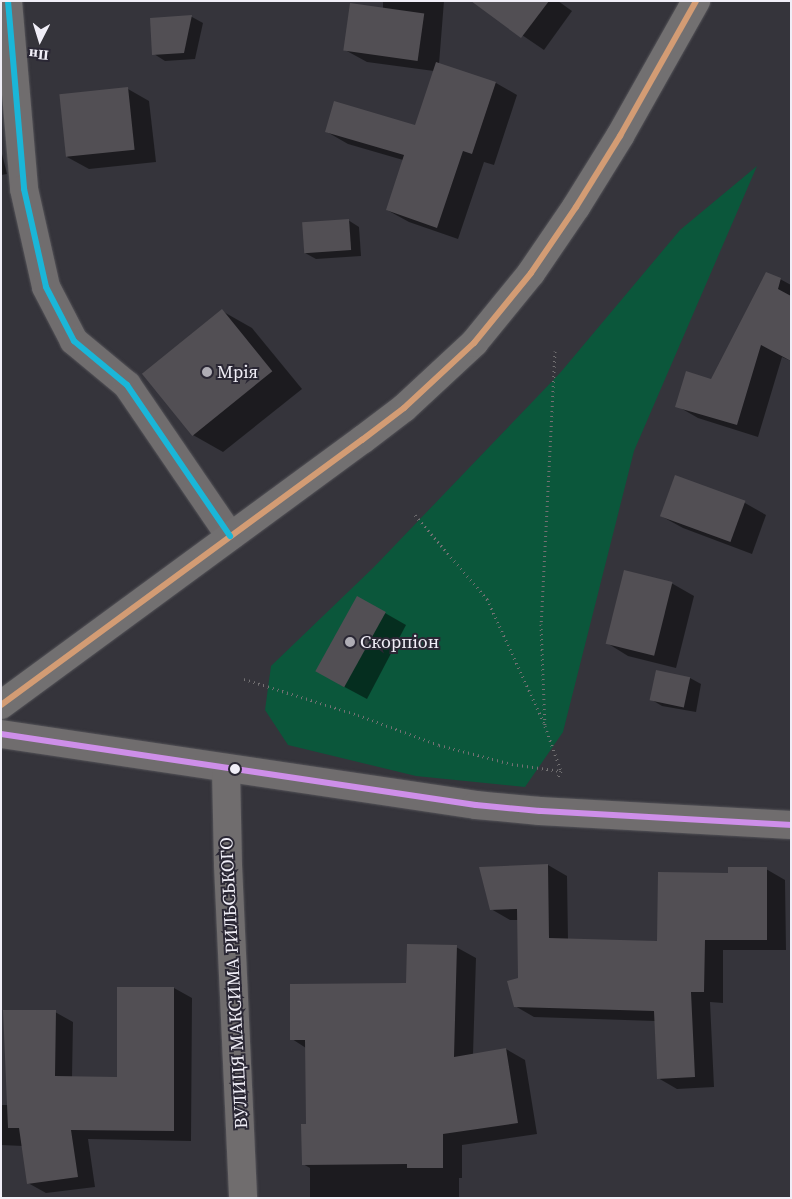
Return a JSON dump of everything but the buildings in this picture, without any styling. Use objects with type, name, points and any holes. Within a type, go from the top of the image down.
[{"type":"main road","points":[[1,705],[404,408],[485,330],[531,273],[576,207],[620,136],[696,1]]},
{"type":"street","points":[[8,1],[24,189],[46,287],[74,341],[127,385],[230,536]]},
{"type":"street","points":[[1,734],[476,805],[540,811],[791,825]]},
{"type":"street","name":"ВУЛИЦЯ МАКСИМА РИЛЬСЬКОГО","points":[[226,769],[228,865],[243,1198]]},
{"type":"path","points":[[545,726],[541,624],[555,351]]},
{"type":"path","points":[[415,515],[487,599],[545,726],[561,771],[540,811]]},
{"type":"path","points":[[244,679],[358,715],[439,745],[512,764],[561,771]]},
{"type":"green space","points":[[757,166],[634,451],[563,732],[525,787],[416,776],[288,745],[265,710],[271,666],[374,567],[560,373],[680,230]]},
{"type":"transit line","points":[[8,1],[24,189],[46,287],[74,341],[127,385],[230,536]]},
{"type":"transit line","points":[[1,705],[404,408],[474,343],[531,273],[576,207],[620,136],[696,1]]},
{"type":"transit line","points":[[1,734],[476,805],[540,811],[791,825]]},
{"type":"place","name":"Мрія","points":[[207,372]]},
{"type":"place","name":"Скорпіон","points":[[350,642]]}]
